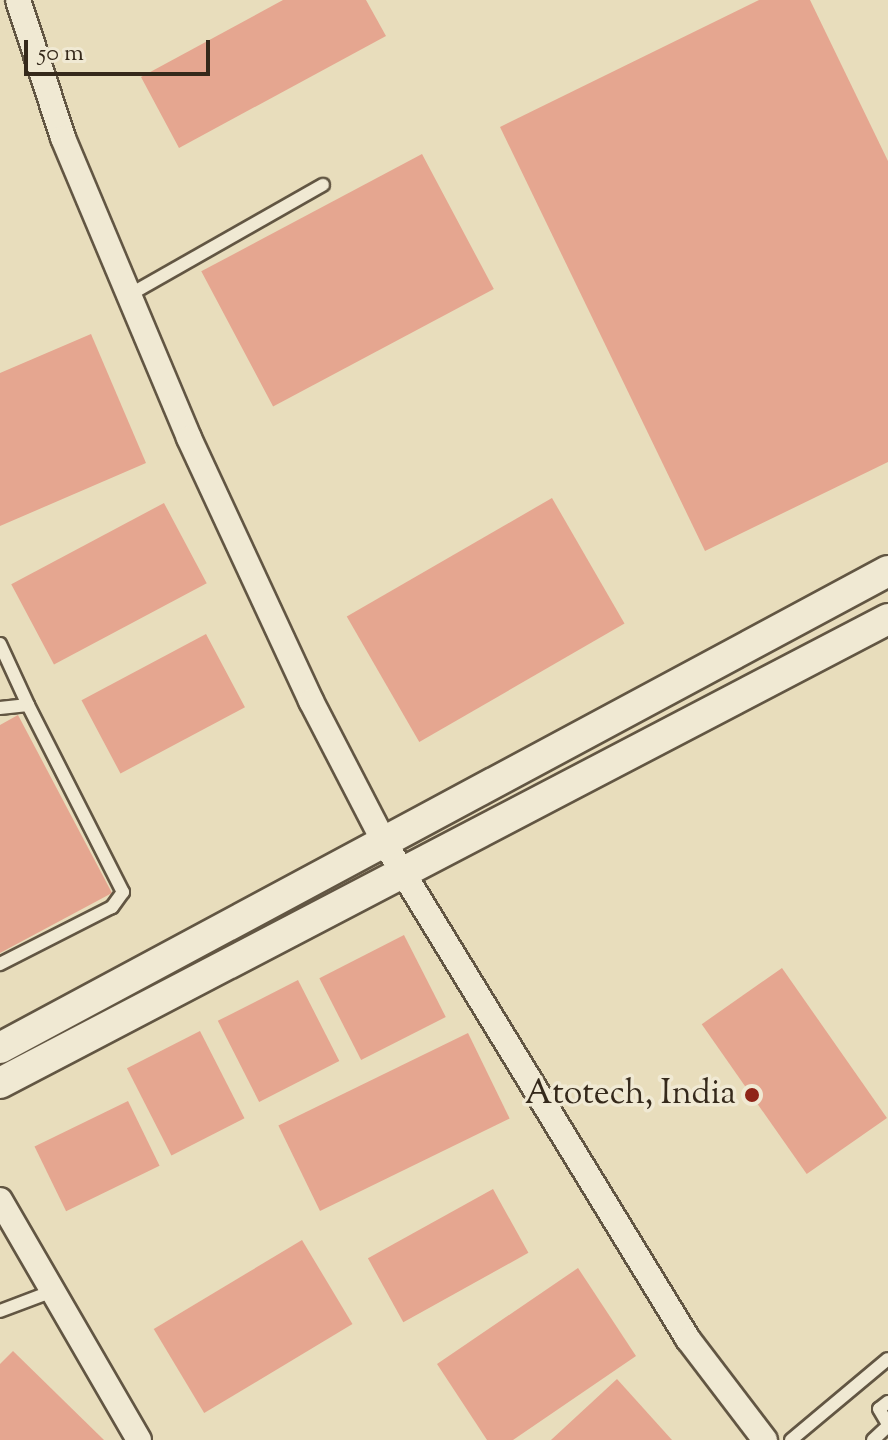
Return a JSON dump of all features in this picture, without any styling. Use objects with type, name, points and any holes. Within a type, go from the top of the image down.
[{"type":"street","points":[[18,0],[63,138],[129,295],[311,701],[383,840],[405,871],[688,1339],[765,1440]]},
{"type":"street","points":[[0,1048],[888,571]]},
{"type":"street","points":[[0,1083],[888,619]]},
{"type":"street","points":[[0,1200],[139,1440]]},
{"type":"lane","points":[[129,295],[323,185]]},
{"type":"lane","points":[[0,644],[123,892],[112,907],[0,964]]},
{"type":"lane","points":[[0,708],[28,705]]},
{"type":"lane","points":[[0,1311],[53,1291]]},
{"type":"lane","points":[[791,1440],[888,1359]]},
{"type":"lane","points":[[873,1440],[888,1425],[879,1409],[888,1402]]},
{"type":"building","points":[[283,0],[366,0],[386,36],[179,148],[141,77]]},
{"type":"building","points":[[759,0],[810,0],[888,161],[888,462],[705,551],[500,127]]},
{"type":"building","points":[[422,154],[494,289],[273,406],[201,271]]},
{"type":"building","points":[[91,334],[146,463],[0,526],[0,373]]},
{"type":"building","points":[[552,498],[624,624],[419,742],[347,616]]},
{"type":"building","points":[[164,503],[207,583],[54,665],[11,584]]},
{"type":"building","points":[[206,634],[245,707],[120,773],[82,700]]},
{"type":"building","points":[[18,715],[112,893],[0,953],[0,725]]},
{"type":"building","points":[[404,935],[446,1017],[361,1060],[319,978]]},
{"type":"building","points":[[782,968],[887,1118],[807,1174],[702,1024]]},
{"type":"building","points":[[298,980],[339,1061],[259,1102],[218,1021]]},
{"type":"building","points":[[200,1031],[244,1118],[171,1156],[127,1068]]},
{"type":"building","points":[[468,1033],[510,1118],[320,1211],[278,1125]]},
{"type":"building","points":[[128,1101],[160,1166],[66,1211],[35,1147]]},
{"type":"building","points":[[493,1189],[528,1253],[403,1322],[368,1258]]},
{"type":"building","points":[[302,1240],[352,1324],[204,1413],[154,1329]]},
{"type":"building","points":[[578,1268],[636,1356],[513,1440],[487,1440],[437,1364]]},
{"type":"building","points":[[13,1351],[104,1440],[0,1440],[0,1364]]},
{"type":"building","points":[[617,1379],[672,1440],[551,1440]]},
{"type":"place","name":"Atotech, India","points":[[752,1095]]}]
